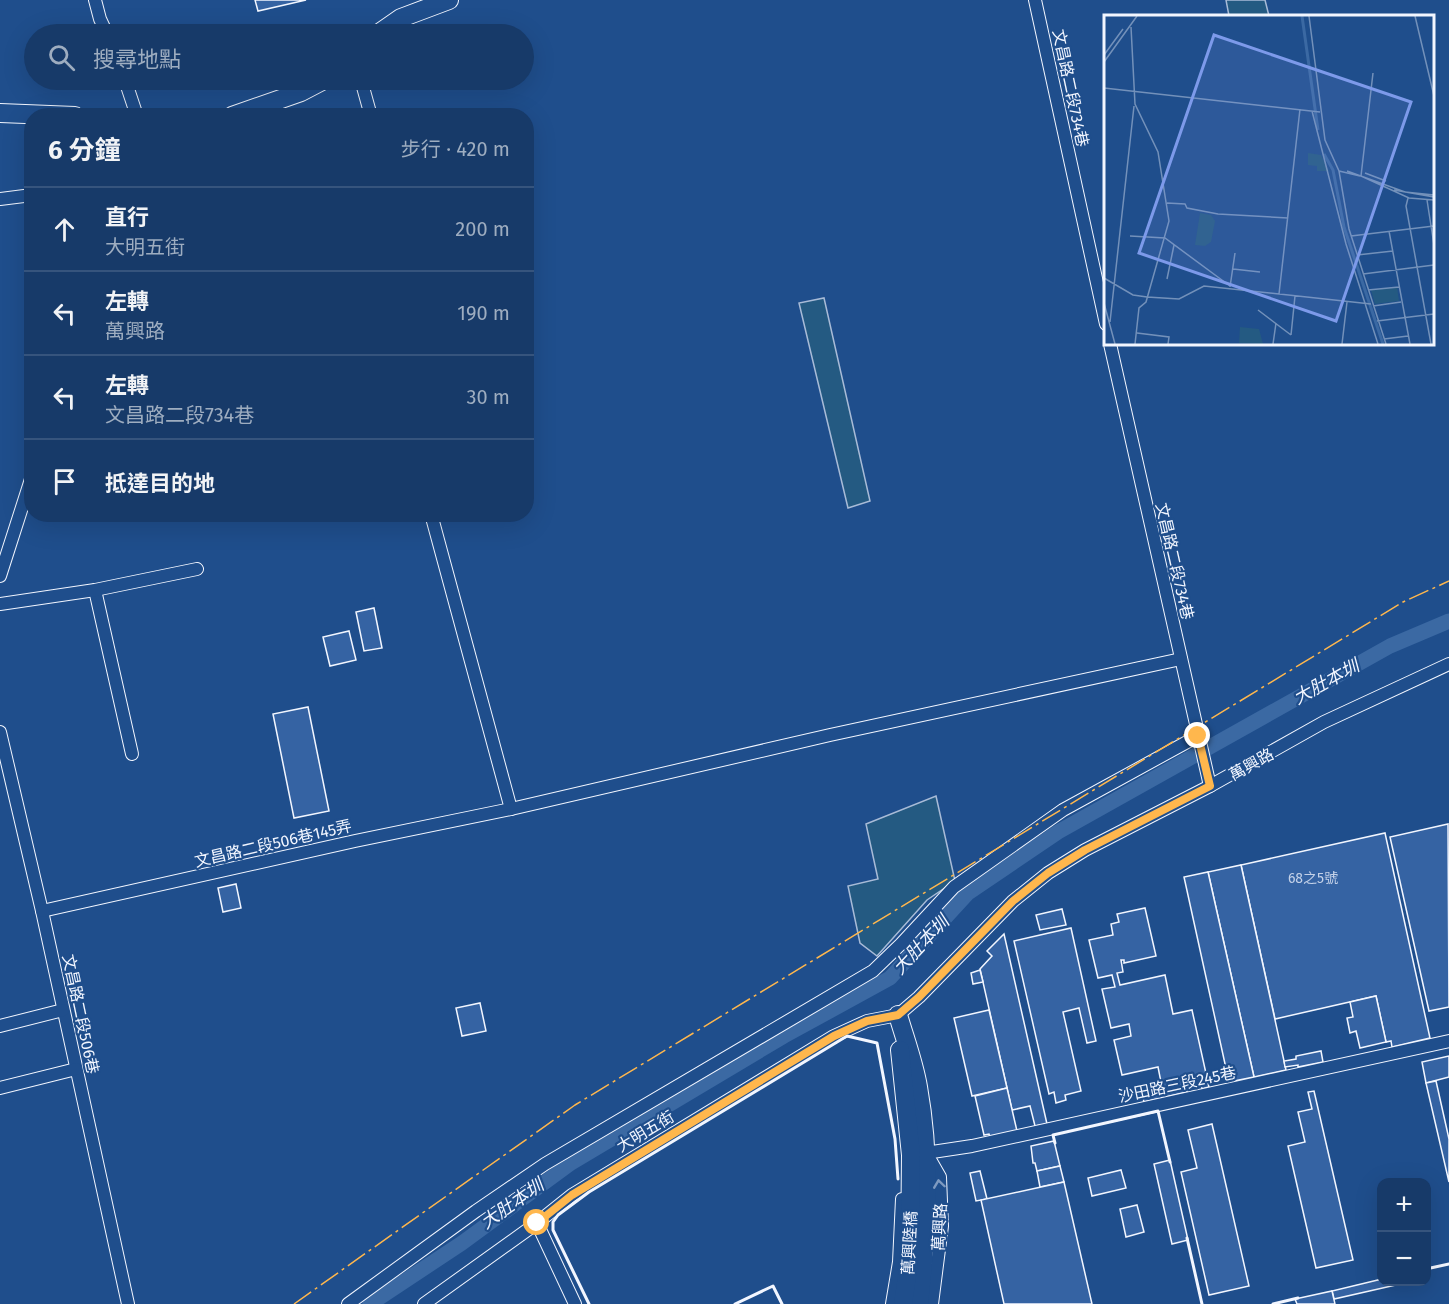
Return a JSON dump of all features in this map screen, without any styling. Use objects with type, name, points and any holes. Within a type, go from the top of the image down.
[{"type":"street","points":[[95,0],[102,24]]},
{"type":"street","points":[[392,24],[401,18],[449,0]]},
{"type":"street","name":"文昌路二段734巷","points":[[1035,0],[1104,315]]},
{"type":"street","points":[[128,90],[134,108]]},
{"type":"street","points":[[255,108],[305,90]]},
{"type":"street","points":[[363,90],[369,108]]},
{"type":"street","points":[[0,112],[24,113]]},
{"type":"street","points":[[0,199],[24,196]]},
{"type":"street","name":"文昌路二段734巷","points":[[1110,345],[1210,786]]},
{"type":"street","points":[[0,576],[24,501]]},
{"type":"street","points":[[432,522],[511,808]]},
{"type":"street","points":[[0,604],[95,590],[197,569]]},
{"type":"street","points":[[95,590],[132,754]]},
{"type":"street","name":"文昌路二段506巷145弄","points":[[42,911],[1181,659]]},
{"type":"street","name":"萬興路","points":[[920,1183],[918,1085],[898,1015],[919,997],[1013,901],[1048,873],[1085,850],[1210,786],[1324,722],[1449,664]]},
{"type":"street","name":"文昌路二段506巷","points":[[0,732],[42,911],[128,1304]]},
{"type":"street","points":[[348,1304],[545,1164],[873,971],[954,887],[1064,810],[1198,736]]},
{"type":"street","points":[[0,1026],[63,1010]]},
{"type":"street","name":"大明五街","points":[[431,1302],[572,1195],[834,1036],[867,1021],[898,1015]]},
{"type":"street","name":"沙田路三段245巷","points":[[919,1154],[972,1146],[1449,1041]]},
{"type":"street","points":[[0,1088],[76,1069]]},
{"type":"street","name":"萬興路","points":[[892,1304],[899,1262],[904,1175],[919,1154]]},
{"type":"street","name":"萬興路","points":[[919,1154],[940,1177],[942,1226],[932,1304]]},
{"type":"street","name":"萬興陸橋","points":[[903,1304],[920,1183]]},
{"type":"street","name":"萬興陸橋","points":[[919,1304],[927,1214],[920,1183]]},
{"type":"street","points":[[537,1223],[575,1304]]},
{"type":"shaded area","points":[[1226,0],[1265,0],[1269,15],[1229,15]]},
{"type":"shaded area","points":[[824,298],[870,501],[848,508],[799,303]]},
{"type":"shaded area","points":[[936,796],[955,881],[927,900],[877,956],[860,943],[848,886],[878,879],[866,824]]},
{"type":"building","points":[[255,0],[306,0],[258,11]]},
{"type":"building","points":[[374,608],[382,648],[364,651],[356,612]]},
{"type":"building","points":[[349,631],[356,660],[330,666],[323,637]]},
{"type":"building","points":[[308,707],[329,811],[294,818],[273,714]]},
{"type":"building","points":[[1448,824],[1449,1007],[1429,1011],[1390,837]]},
{"type":"building","points":[[1385,833],[1430,1038],[1392,1047],[1391,1041],[1386,1042],[1376,996],[1275,1019],[1241,865]]},
{"type":"building","points":[[1241,865],[1286,1070],[1254,1077],[1208,872]]},
{"type":"building","points":[[1208,872],[1254,1077],[1229,1082],[1184,877]]},
{"type":"building","points":[[236,884],[241,908],[223,912],[218,888]]},
{"type":"building","points":[[1145,908],[1156,956],[1124,963],[1124,960],[1121,960],[1123,972],[1117,973],[1120,985],[1165,975],[1173,1014],[1192,1010],[1209,1087],[1202,1089],[1200,1078],[1184,1081],[1187,1092],[1144,1102],[1142,1094],[1162,1087],[1158,1067],[1122,1075],[1114,1040],[1131,1036],[1129,1024],[1111,1028],[1102,989],[1115,987],[1112,975],[1098,978],[1089,940],[1113,935],[1111,924],[1119,922],[1117,914]]},
{"type":"building","points":[[1062,909],[1066,925],[1040,930],[1036,915]]},
{"type":"building","points":[[1071,928],[1096,1041],[1087,1043],[1079,1008],[1063,1012],[1081,1091],[1065,1095],[1066,1100],[1056,1103],[1054,1092],[1049,1094],[1014,941]]},
{"type":"building","points":[[1004,934],[1047,1124],[1035,1126],[1030,1106],[1012,1110],[980,969],[992,956],[987,951]]},
{"type":"building","points":[[980,970],[983,982],[973,984],[971,973]]},
{"type":"building","points":[[1376,996],[1386,1042],[1360,1048],[1356,1031],[1350,1033],[1347,1018],[1353,1017],[1350,1002]]},
{"type":"building","points":[[480,1003],[486,1031],[462,1036],[456,1008]]},
{"type":"building","points":[[989,1010],[1007,1088],[972,1096],[954,1018]]},
{"type":"building","points":[[1321,1051],[1323,1062],[1285,1067],[1284,1061]]},
{"type":"building","points":[[1449,1056],[1449,1077],[1426,1083],[1422,1062]]},
{"type":"building","points":[[1436,1081],[1449,1139],[1449,1182],[1426,1083]]},
{"type":"building","points":[[1007,1088],[1017,1131],[990,1137],[989,1134],[984,1135],[975,1096]]},
{"type":"building","points":[[1314,1091],[1353,1260],[1316,1268],[1288,1146],[1305,1142],[1298,1112],[1312,1109],[1308,1092]]},
{"type":"building","points":[[1212,1124],[1249,1286],[1209,1295],[1181,1172],[1197,1168],[1188,1130]]},
{"type":"building","points":[[1054,1141],[1060,1166],[1037,1171],[1033,1163],[1031,1146]]},
{"type":"building","points":[[1170,1160],[1188,1240],[1172,1244],[1154,1164]]},
{"type":"building","points":[[1060,1166],[1064,1182],[1040,1187],[1037,1171]]},
{"type":"building","points":[[1121,1170],[1126,1188],[1092,1196],[1088,1178]]},
{"type":"building","points":[[980,1171],[987,1199],[976,1201],[970,1173]]},
{"type":"building","points":[[1064,1182],[1092,1304],[1004,1304],[981,1200]]},
{"type":"building","points":[[1137,1205],[1144,1232],[1126,1237],[1120,1209]]},
{"type":"building","points":[[1377,1280],[1377,1286],[1392,1286],[1334,1299],[1332,1291]]},
{"type":"building","points":[[1332,1291],[1335,1304],[1297,1304],[1295,1299]]},
{"type":"waterway","name":"大肚本圳","points":[[370,1304],[462,1243],[571,1163],[784,1036],[890,978],[968,893],[1058,832],[1390,646],[1449,621]]},
{"type":"wall","points":[[589,1304],[553,1230],[553,1222],[558,1215],[589,1192],[847,1036],[877,1043],[895,1139],[898,1179]]},
{"type":"wall","points":[[1055,1143],[1053,1135],[1158,1111],[1170,1162]]},
{"type":"wall","points":[[1187,1238],[1202,1304]]},
{"type":"wall","points":[[1431,1268],[1449,1264]]},
{"type":"wall","points":[[735,1304],[773,1286],[782,1304]]},
{"type":"wall","points":[[1273,1304],[1298,1298]]},
{"type":"power","points":[[294,1304],[575,1105],[1403,602],[1449,581]]},
{"type":"route","points":[[537,1223],[572,1195],[834,1036],[867,1021],[898,1015],[919,997],[1013,901],[1048,873],[1085,850],[1210,786],[1198,736]]}]
